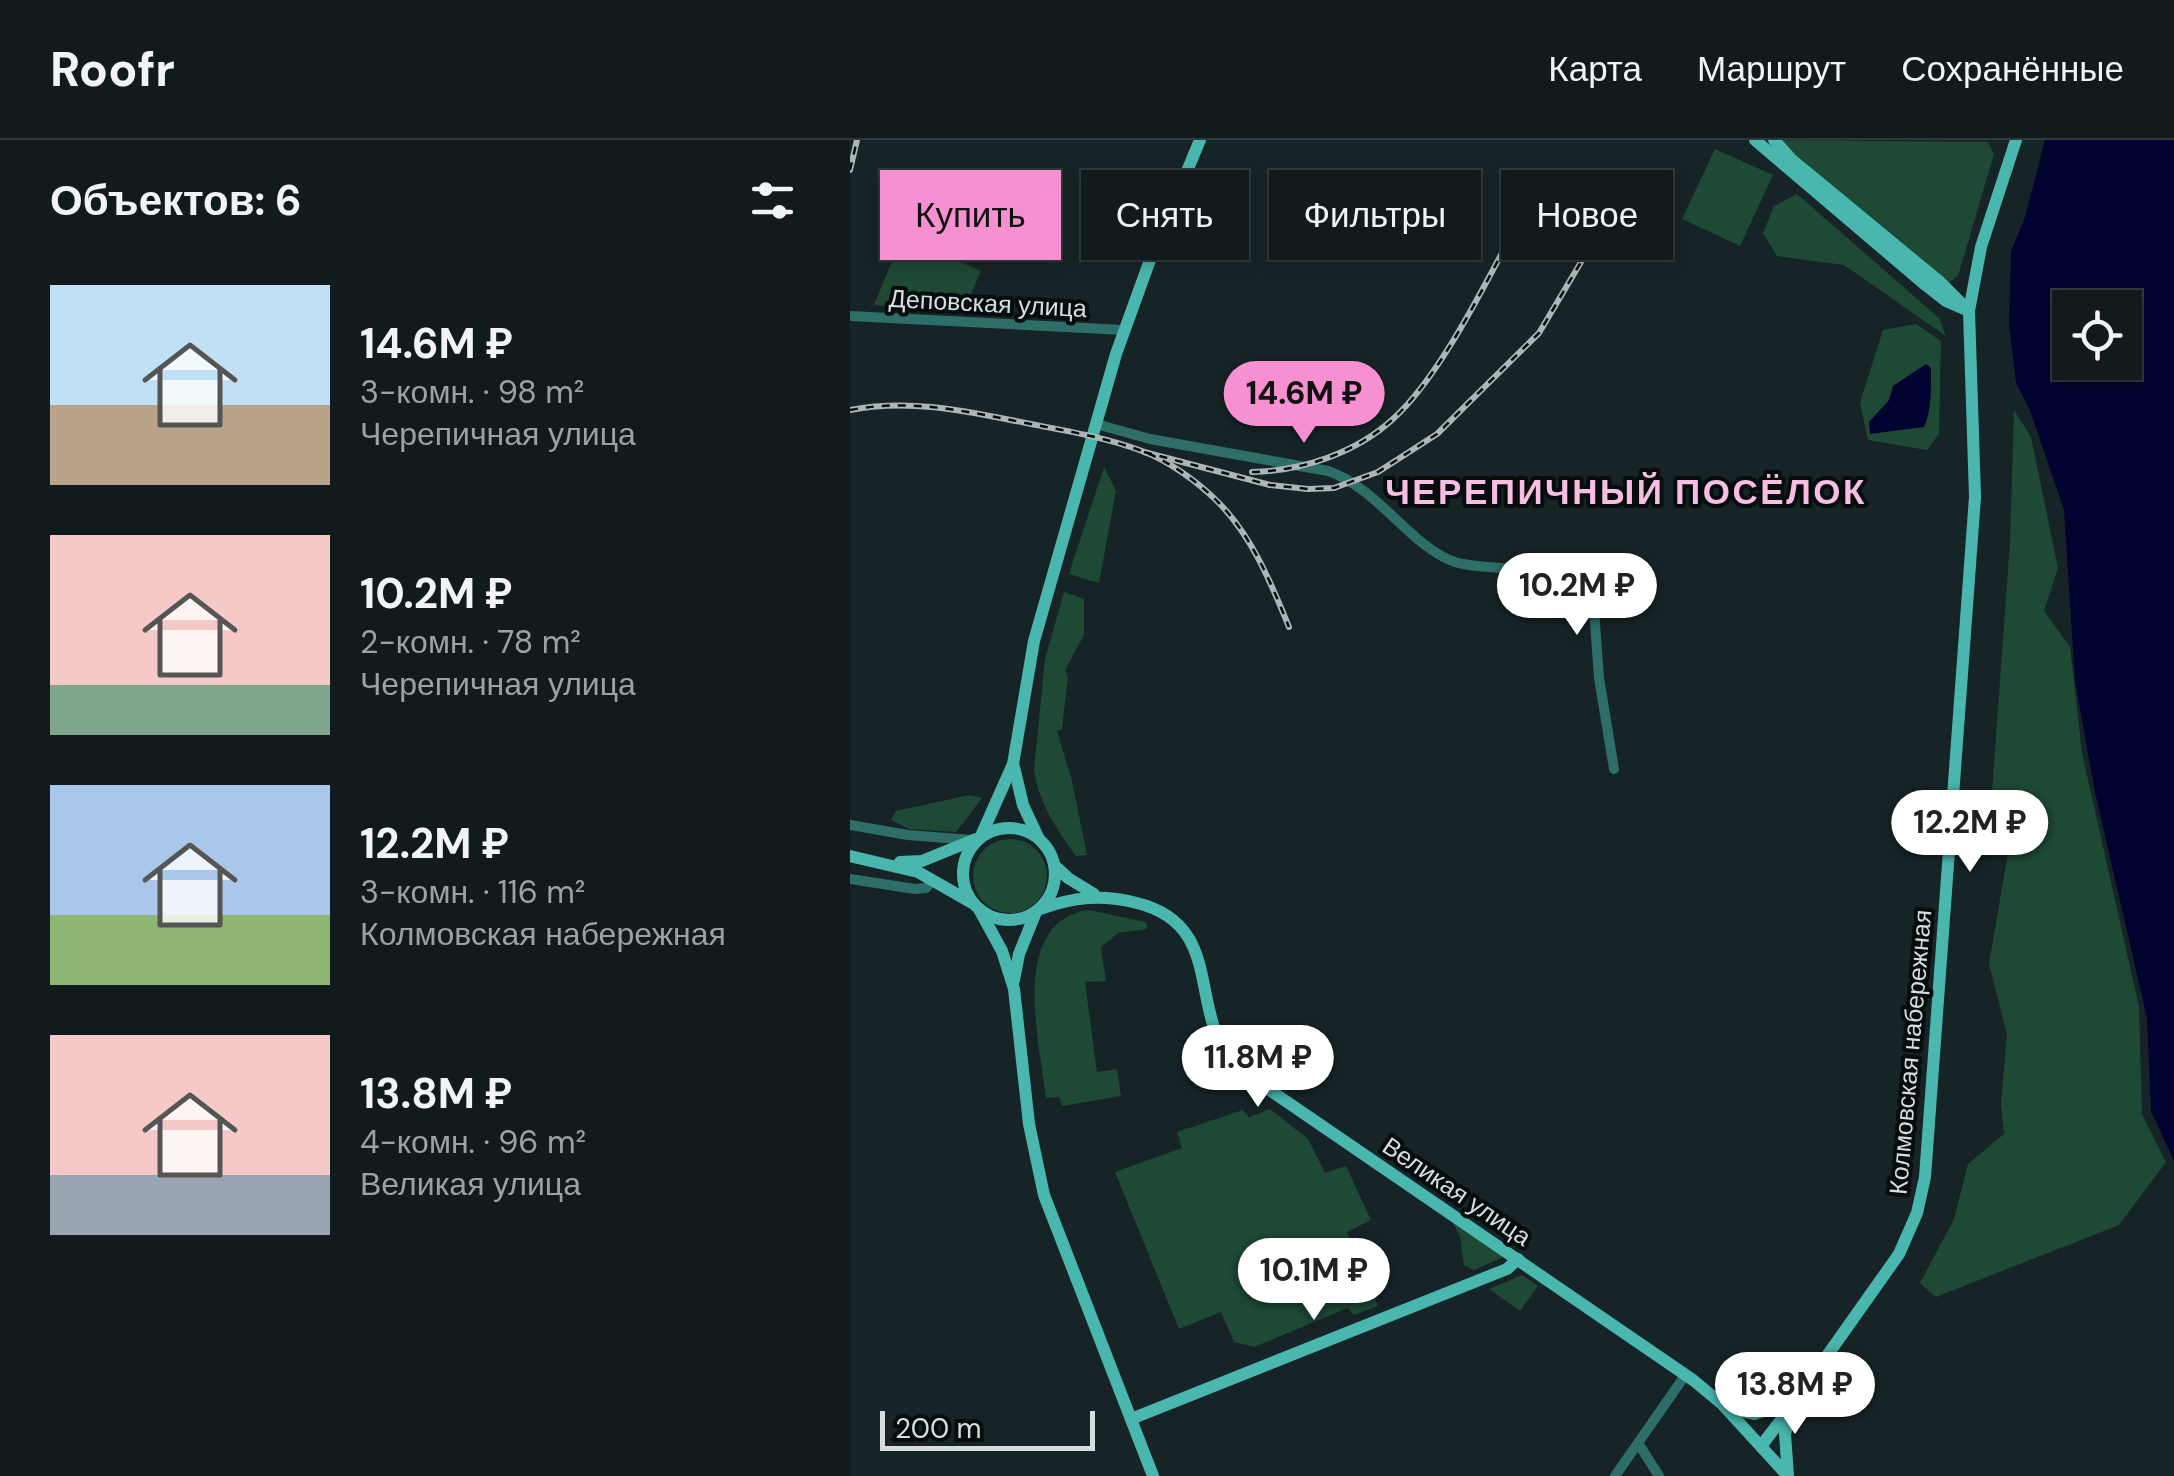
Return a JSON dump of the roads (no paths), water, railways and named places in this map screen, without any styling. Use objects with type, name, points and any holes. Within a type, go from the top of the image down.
[{"type":"main road","points":[[1154,1476],[1042,1188],[1029,1124],[1014,989],[995,935],[965,886],[964,870],[968,853],[1013,764],[1034,641],[1124,330],[1200,140]]},
{"type":"main road","points":[[1755,140],[1934,292],[1968,311]]},
{"type":"main road","points":[[1774,140],[1792,160],[1940,282],[1968,311]]},
{"type":"main road","name":"Колмовская набережная","points":[[1761,1446],[1899,1254],[1917,1213],[1925,1177],[1975,497],[1968,311],[1981,247],[2016,140]]},
{"type":"main road","name":"Колмовская набережная","points":[[1968,311],[1980,266],[2026,140]]},
{"type":"main road","points":[[1013,764],[1022,805],[1052,863],[1076,885],[1099,896]]},
{"type":"main road","points":[[883,862],[922,861],[1010,828],[1028,832],[1040,842]]},
{"type":"main road","points":[[850,856],[883,862],[933,880],[993,918],[1011,921],[1066,899],[1099,896]]},
{"type":"main road","points":[[1014,989],[1019,954],[1038,910],[1052,891],[1052,863]]},
{"type":"main road","name":"Великая улица","points":[[1099,896],[1155,908],[1184,927],[1193,942],[1220,1047],[1239,1069],[1686,1374],[1722,1404],[1788,1476]]},
{"type":"main road","points":[[1131,1419],[1506,1269],[1518,1259]]},
{"type":"main road","points":[[1722,1404],[1732,1411],[1754,1414],[1795,1401]]},
{"type":"main road","points":[[1788,1476],[1785,1434],[1795,1401]]},
{"type":"street","name":"Деповская улица","points":[[850,316],[1124,330]]},
{"type":"street","points":[[1096,424],[1150,439],[1328,470],[1366,492],[1440,556],[1458,563],[1553,574],[1579,584],[1594,610],[1598,678],[1614,769]]},
{"type":"street","points":[[850,826],[976,838]]},
{"type":"street","points":[[850,879],[916,889],[926,888],[933,880]]},
{"type":"street","points":[[1615,1476],[1686,1374]]},
{"type":"street","points":[[1638,1444],[1659,1476]]},
{"type":"water","points":[[2045,140],[2174,140],[2174,1161],[2151,1111],[2147,1018],[2095,792],[2075,681],[2064,510],[2031,413],[2016,383],[2009,325],[2011,252],[2025,217]]},
{"type":"water","points":[[1926,364],[1931,368],[1931,390],[1924,427],[1870,434],[1869,422],[1889,400],[1893,386]]},
{"type":"railway","points":[[850,170],[857,140]]},
{"type":"railway","points":[[1252,472],[1290,468],[1327,458],[1362,441],[1393,419],[1433,372],[1501,255]]},
{"type":"railway","points":[[1144,452],[1270,485],[1308,489],[1334,488],[1378,472],[1437,434],[1539,333],[1582,260]]},
{"type":"railway","points":[[850,410],[896,405],[963,411],[1087,435],[1152,455],[1192,480],[1230,515],[1260,561],[1289,627]]},
{"type":"district","name":"ЧЕРЕПИЧНЫЙ ПОСЁЛОК","points":[[1626,492]]}]
